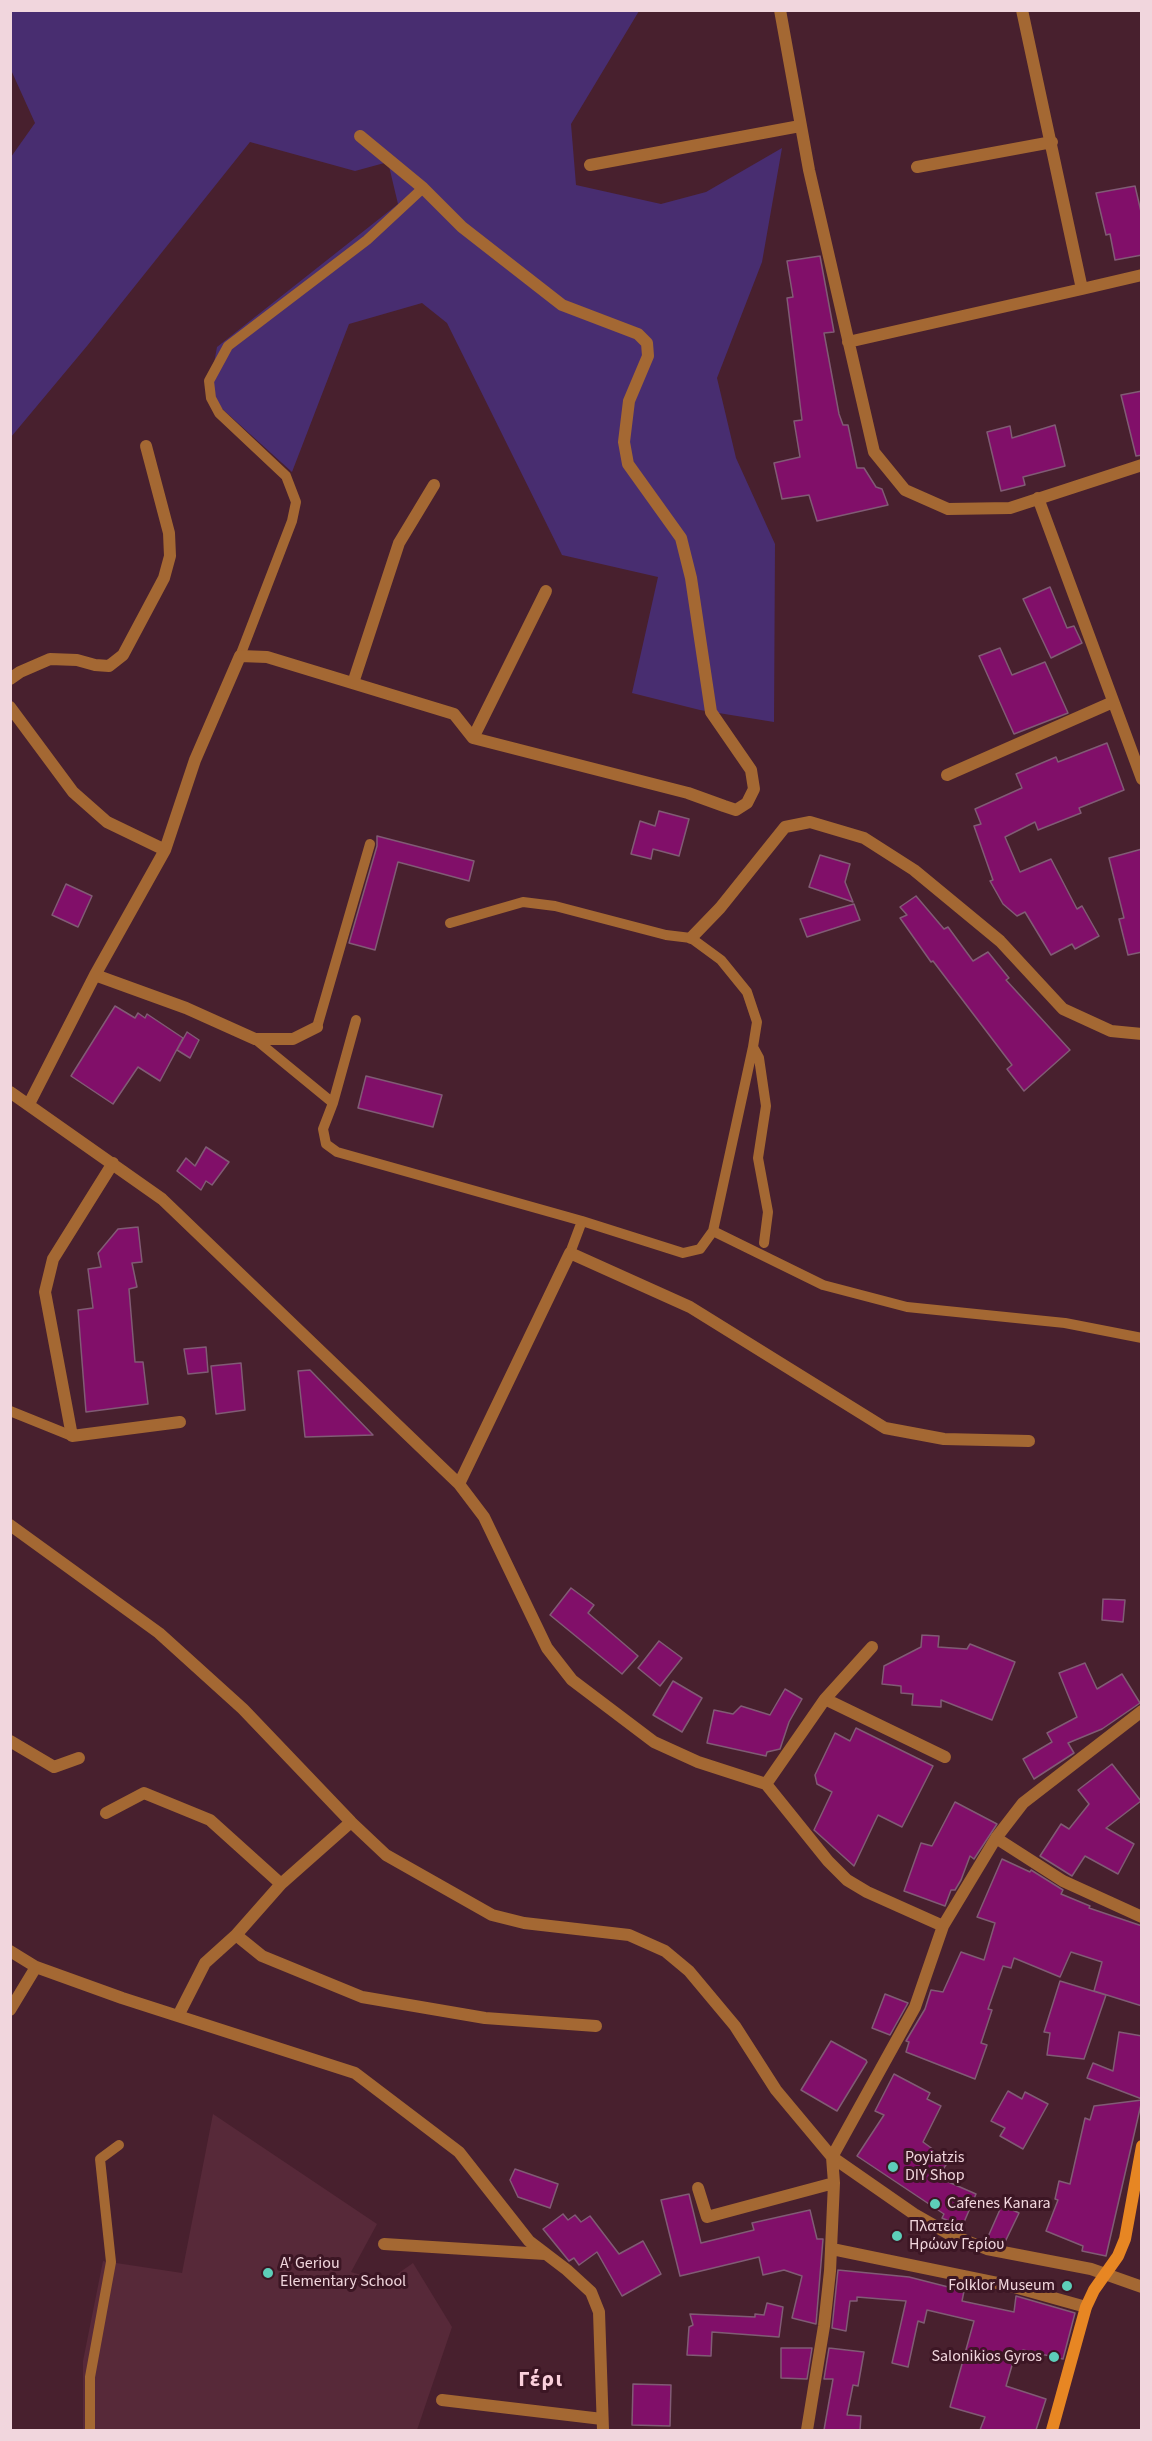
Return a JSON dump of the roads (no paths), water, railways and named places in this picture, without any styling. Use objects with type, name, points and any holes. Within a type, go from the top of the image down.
[{"type":"main road","points":[[1052,2430],[1086,2307],[1094,2290],[1118,2256],[1125,2239],[1141,2152]]},
{"type":"street","points":[[780,10],[800,126],[874,452],[905,490],[948,509],[1010,508],[1142,465]]},
{"type":"street","points":[[1022,10],[1082,289]]},
{"type":"street","points":[[590,165],[800,126]]},
{"type":"street","points":[[29,1104],[95,975],[165,850],[195,760],[240,656],[267,657],[454,714],[473,738],[688,793],[736,810],[747,803],[754,789],[751,770],[711,712],[691,578],[681,538],[628,464],[624,442],[629,401],[648,356],[647,343],[638,334],[562,305],[462,227],[423,188],[360,136]]},
{"type":"street","points":[[917,167],[1052,142]]},
{"type":"street","points":[[848,342],[1142,275]]},
{"type":"street","points":[[10,679],[50,659],[77,660],[109,666],[123,655],[164,578],[170,556],[169,533],[146,446]]},
{"type":"street","points":[[353,682],[399,543],[434,485]]},
{"type":"street","points":[[1038,498],[1142,779]]},
{"type":"street","points":[[473,738],[546,591]]},
{"type":"street","points":[[946,775],[1113,702]]},
{"type":"street","points":[[10,707],[73,792],[107,822],[165,850]]},
{"type":"street","points":[[691,938],[720,908],[784,827],[810,822],[864,838],[914,870],[1000,941],[1063,1009],[1111,1031],[1142,1034]]},
{"type":"street","points":[[95,975],[186,1008],[255,1039],[294,1039],[317,1027]]},
{"type":"street","points":[[10,1092],[162,1199],[459,1484],[484,1517],[546,1648],[572,1680],[654,1742],[698,1762],[766,1784],[828,1861],[847,1880],[867,1892],[943,1926]]},
{"type":"street","points":[[113,1163],[53,1259],[45,1292],[72,1436],[180,1422]]},
{"type":"street","points":[[459,1484],[570,1253],[690,1307],[885,1428],[944,1439],[1029,1441]]},
{"type":"street","points":[[10,1525],[159,1633],[243,1709],[386,1856],[492,1915],[524,1923],[629,1935],[665,1951],[689,1971],[735,2026],[776,2090],[832,2157],[914,2214],[949,2234],[987,2249],[1091,2269],[1142,2287]]},
{"type":"street","points":[[766,1784],[825,1699],[872,1647]]},
{"type":"street","points":[[825,1699],[945,1757]]},
{"type":"street","points":[[807,2430],[824,2326],[832,2249],[834,2183],[832,2157],[915,2007],[943,1926],[996,1838],[1023,1803],[1142,1711]]},
{"type":"street","points":[[10,1742],[54,1767],[79,1758]]},
{"type":"street","points":[[106,1813],[144,1793],[210,1820],[281,1884]]},
{"type":"street","points":[[180,2014],[205,1963],[236,1935],[281,1884],[351,1822]]},
{"type":"street","points":[[996,1838],[1063,1881],[1142,1917]]},
{"type":"street","points":[[236,1935],[262,1956],[362,1997],[485,2018],[596,2026]]},
{"type":"street","points":[[10,1951],[36,1967],[122,1998],[180,2014],[355,2073],[459,2152],[529,2241],[591,2292],[599,2312],[603,2425],[442,2400]]},
{"type":"street","points":[[10,2010],[36,1967]]},
{"type":"street","points":[[698,2188],[707,2217],[834,2183]]},
{"type":"street","points":[[384,2244],[546,2254]]},
{"type":"street","points":[[832,2249],[1007,2284],[1086,2307]]},
{"type":"lane","points":[[240,656],[292,521],[296,502],[286,476],[219,412],[211,398],[209,381],[228,346],[367,240],[423,188]]},
{"type":"lane","points":[[317,1027],[370,844]]},
{"type":"lane","points":[[356,1020],[333,1103],[323,1129],[326,1144],[337,1152],[582,1221],[682,1253],[700,1249],[713,1232],[753,1047],[757,1022],[747,992],[721,960],[691,938],[666,935],[555,906],[524,902],[450,922]]},
{"type":"lane","points":[[255,1039],[333,1103]]},
{"type":"lane","points":[[753,1047],[759,1059],[766,1106],[758,1158],[768,1212],[764,1243]]},
{"type":"lane","points":[[570,1253],[582,1221]]},
{"type":"lane","points":[[713,1232],[823,1285],[906,1307],[1065,1323],[1142,1338]]},
{"type":"lane","points":[[10,1411],[72,1436]]},
{"type":"lane","points":[[90,2430],[90,2376],[111,2262],[100,2159],[119,2145]]},
{"type":"place","name":"Poyiatzis DIY Shop","points":[[893,2167]]},
{"type":"place","name":"Cafenes Kanara","points":[[935,2204]]},
{"type":"place","name":"Πλατεία Ηρώων Γερίου","points":[[897,2236]]},
{"type":"place","name":"A' Geriou Elementary School","points":[[268,2273]]},
{"type":"place","name":"Folklor Museum","points":[[1067,2286]]},
{"type":"place","name":"Salonikios Gyros","points":[[1054,2357]]},
{"type":"district","name":"Γέρι","points":[[541,2381]]}]
